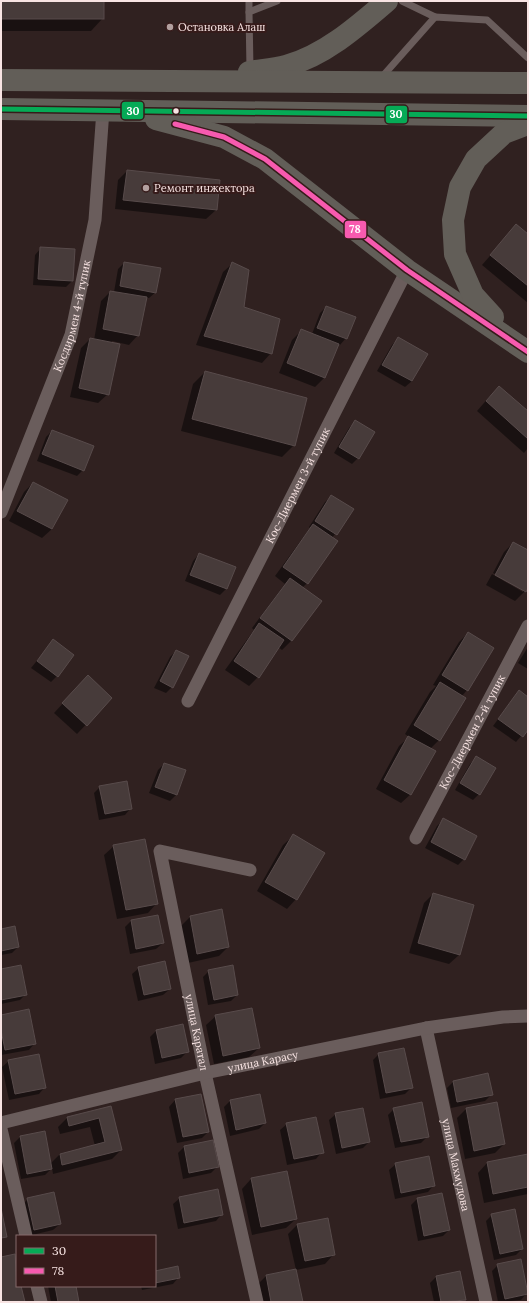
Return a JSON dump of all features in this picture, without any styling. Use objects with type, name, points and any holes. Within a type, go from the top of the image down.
[{"type":"highway","points":[[158,81],[250,72],[286,66],[321,51],[360,24],[387,1]]},
{"type":"highway","points":[[1,80],[377,84],[528,83]]},
{"type":"highway","points":[[1,109],[528,116]]},
{"type":"highway","points":[[131,111],[224,137],[265,159],[407,270],[522,347]]},
{"type":"highway","points":[[522,347],[473,295],[455,254],[453,220],[460,188],[476,159],[504,133],[528,124]]},
{"type":"street","name":"Косдирмен 4-й тупик","points":[[1,512],[71,335],[95,220],[103,110]]},
{"type":"street","name":"Кос-Диермен 3-й тупик","points":[[188,701],[407,270]]},
{"type":"street","name":"Кос-Диермен 2-й тупик","points":[[416,838],[528,626]]},
{"type":"street","name":"улица Каратал","points":[[250,870],[160,851],[205,1073],[257,1302]]},
{"type":"street","name":"улица Карасу","points":[[1,1124],[205,1073],[426,1028],[503,1017],[528,1016]]},
{"type":"street","name":"улица Махмудова","points":[[426,1028],[486,1302]]},
{"type":"street","points":[[1,1129],[26,1235]]},
{"type":"street","points":[[37,1287],[41,1302]]},
{"type":"lane","points":[[249,1],[250,72]]},
{"type":"lane","points":[[249,12],[277,1]]},
{"type":"lane","points":[[402,1],[435,17],[487,20],[528,58]]},
{"type":"lane","points":[[377,84],[435,17]]},
{"type":"building","points":[[1,1],[104,1],[104,19],[1,19]]},
{"type":"building","points":[[127,170],[220,180],[217,210],[123,200]]},
{"type":"building","points":[[516,224],[528,234],[528,286],[490,255]]},
{"type":"building","points":[[40,247],[75,249],[73,281],[38,279]]},
{"type":"building","points":[[124,262],[161,268],[156,293],[120,286]]},
{"type":"building","points":[[232,262],[249,270],[244,307],[280,319],[272,354],[204,336]]},
{"type":"building","points":[[110,291],[147,297],[139,336],[103,329]]},
{"type":"building","points":[[326,306],[356,317],[347,339],[317,328]]},
{"type":"building","points":[[301,329],[339,344],[325,378],[287,363]]},
{"type":"building","points":[[398,337],[428,354],[412,381],[382,365]]},
{"type":"building","points":[[90,338],[120,344],[109,395],[79,388]]},
{"type":"building","points":[[205,371],[307,398],[295,446],[192,419]]},
{"type":"building","points":[[499,386],[528,411],[528,439],[486,401]]},
{"type":"building","points":[[355,420],[375,432],[359,459],[339,447]]},
{"type":"building","points":[[52,430],[94,446],[84,471],[42,454]]},
{"type":"building","points":[[33,482],[68,500],[52,529],[17,511]]},
{"type":"building","points":[[331,495],[354,509],[337,535],[315,521]]},
{"type":"building","points":[[313,524],[338,541],[308,584],[283,567]]},
{"type":"building","points":[[513,542],[528,550],[528,588],[526,592],[495,575]]},
{"type":"building","points":[[199,553],[236,567],[227,589],[190,575]]},
{"type":"building","points":[[290,578],[322,601],[292,641],[260,618]]},
{"type":"building","points":[[259,623],[284,640],[259,678],[234,661]]},
{"type":"building","points":[[468,632],[494,648],[468,691],[442,675]]},
{"type":"building","points":[[53,639],[74,655],[58,677],[37,661]]},
{"type":"building","points":[[176,650],[189,656],[173,688],[160,681]]},
{"type":"building","points":[[88,675],[112,698],[87,726],[62,703]]},
{"type":"building","points":[[440,682],[466,698],[440,741],[414,725]]},
{"type":"building","points":[[519,690],[528,697],[528,730],[523,737],[498,719]]},
{"type":"building","points":[[408,736],[436,751],[411,795],[384,780]]},
{"type":"building","points":[[476,756],[496,768],[480,795],[460,783]]},
{"type":"building","points":[[164,763],[186,770],[177,795],[155,787]]},
{"type":"building","points":[[127,781],[132,809],[105,814],[99,786]]},
{"type":"building","points":[[443,818],[477,836],[465,860],[431,842]]},
{"type":"building","points":[[293,834],[325,853],[297,900],[265,882]]},
{"type":"building","points":[[145,839],[158,904],[126,910],[113,845]]},
{"type":"building","points":[[433,893],[474,905],[460,955],[418,943]]},
{"type":"building","points":[[222,909],[229,947],[197,954],[190,916]]},
{"type":"building","points":[[158,915],[164,943],[136,949],[131,920]]},
{"type":"building","points":[[15,926],[19,947],[1,951],[1,929]]},
{"type":"building","points":[[165,961],[171,989],[144,995],[138,967]]},
{"type":"building","points":[[21,965],[27,995],[1,1000],[1,969]]},
{"type":"building","points":[[233,965],[238,995],[214,1000],[208,970]]},
{"type":"building","points":[[252,1008],[260,1048],[223,1056],[215,1015]]},
{"type":"building","points":[[29,1009],[36,1044],[5,1050],[1,1030],[1,1015]]},
{"type":"building","points":[[183,1024],[189,1052],[162,1058],[156,1030]]},
{"type":"building","points":[[404,1048],[413,1088],[386,1093],[378,1053]]},
{"type":"building","points":[[39,1054],[46,1088],[15,1094],[8,1060]]},
{"type":"building","points":[[488,1073],[493,1095],[457,1102],[453,1081]]},
{"type":"building","points":[[201,1094],[209,1132],[183,1137],[175,1099]]},
{"type":"building","points":[[260,1094],[266,1123],[236,1130],[230,1100]]},
{"type":"building","points":[[422,1102],[429,1137],[401,1142],[393,1108]]},
{"type":"building","points":[[497,1102],[505,1144],[474,1151],[466,1108]]},
{"type":"building","points":[[111,1106],[122,1150],[62,1165],[60,1154],[105,1142],[99,1118],[69,1126],[67,1117]]},
{"type":"building","points":[[363,1108],[370,1142],[342,1148],[335,1113]]},
{"type":"building","points":[[316,1117],[324,1153],[294,1159],[286,1123]]},
{"type":"building","points":[[45,1131],[52,1169],[27,1174],[20,1136]]},
{"type":"building","points":[[213,1140],[219,1167],[189,1173],[184,1146]]},
{"type":"building","points":[[528,1154],[528,1187],[493,1194],[487,1162]]},
{"type":"building","points":[[429,1156],[435,1186],[401,1193],[395,1163]]},
{"type":"building","points":[[287,1171],[297,1219],[261,1227],[251,1178]]},
{"type":"building","points":[[218,1189],[223,1215],[184,1223],[179,1197]]},
{"type":"building","points":[[54,1192],[61,1224],[34,1230],[27,1198]]},
{"type":"building","points":[[442,1193],[450,1230],[424,1236],[417,1198]]},
{"type":"building","points":[[1,1208],[7,1237],[1,1238]]},
{"type":"building","points":[[515,1209],[523,1249],[500,1254],[491,1214]]},
{"type":"building","points":[[328,1218],[335,1255],[305,1261],[297,1224]]},
{"type":"building","points":[[15,1254],[16,1287],[21,1287],[25,1302],[1,1302],[1,1257]]},
{"type":"building","points":[[521,1259],[528,1294],[505,1299],[497,1264]]},
{"type":"building","points":[[178,1266],[180,1278],[156,1283],[156,1271]]},
{"type":"building","points":[[296,1269],[303,1302],[271,1302],[266,1275]]},
{"type":"building","points":[[460,1271],[466,1300],[441,1302],[436,1276]]},
{"type":"building","points":[[55,1287],[76,1287],[79,1302],[58,1302]]},
{"type":"transit line","name":"30","points":[[1,109],[528,116]]},
{"type":"transit line","name":"78","points":[[175,124],[224,137],[265,159],[407,270],[528,352]]},
{"type":"place","name":"Остановка Алаш","points":[[170,27]]},
{"type":"place","name":"Ремонт инжектора","points":[[146,188]]}]
